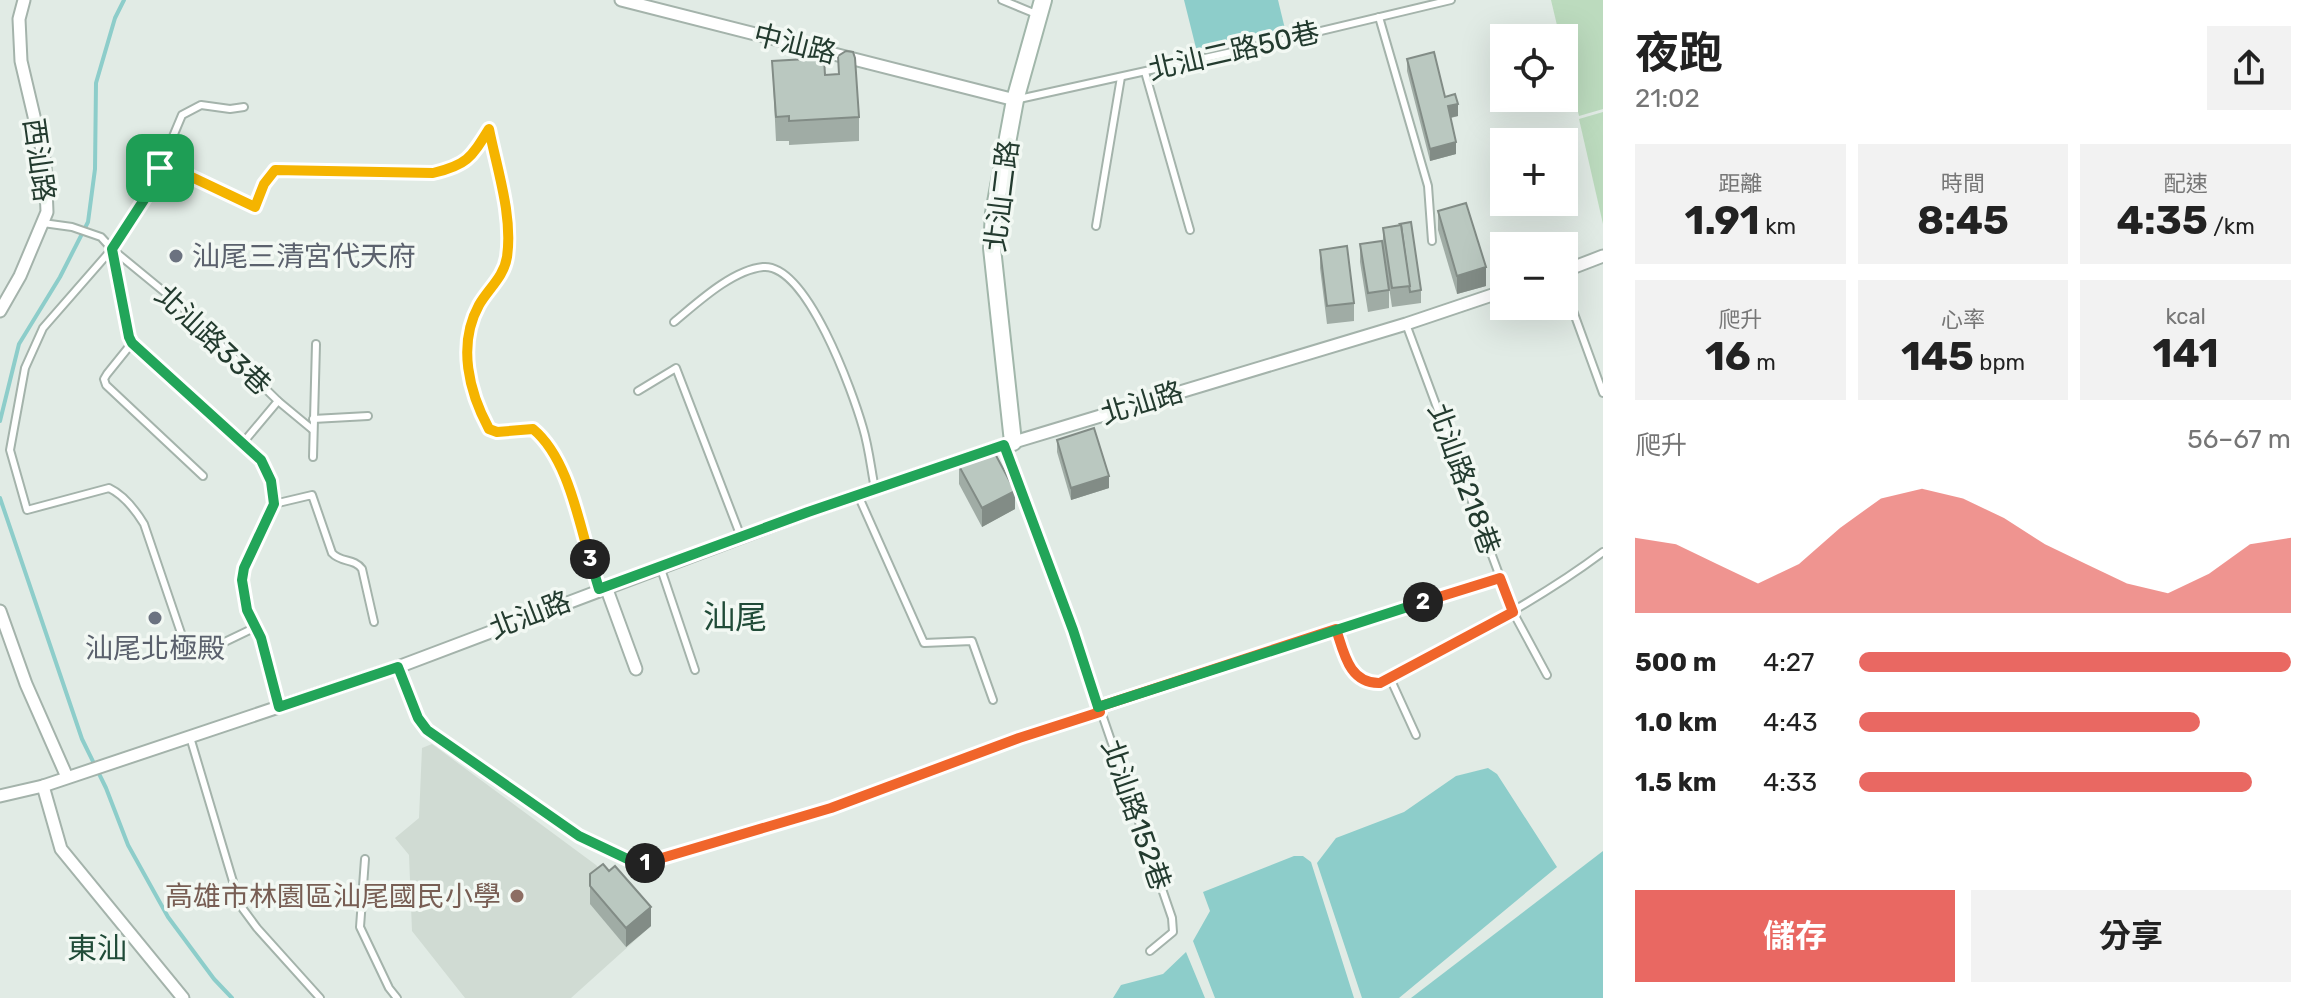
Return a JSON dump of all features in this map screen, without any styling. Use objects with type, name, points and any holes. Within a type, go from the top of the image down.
[{"type":"street","name":"西汕路","points":[[0,311],[20,276],[47,212],[45,163],[21,61],[19,19],[24,0]]},
{"type":"street","name":"中汕路","points":[[621,0],[1015,100]]},
{"type":"street","name":"北汕二路","points":[[1008,444],[992,248],[994,213],[1015,100],[1041,8]]},
{"type":"street","points":[[1578,266],[1603,256]]},
{"type":"street","name":"北汕路","points":[[0,796],[43,786],[398,667],[660,566],[1008,444],[1490,296]]},
{"type":"street","points":[[602,588],[636,669]]},
{"type":"street","points":[[0,611],[30,695],[73,776]]},
{"type":"street","points":[[43,786],[61,849],[183,998]]},
{"type":"lane","points":[[1002,0],[1041,8]]},
{"type":"lane","name":"北汕二路50巷","points":[[1015,100],[1451,0]]},
{"type":"lane","points":[[1379,17],[1428,186],[1432,241]]},
{"type":"lane","points":[[1145,72],[1190,230]]},
{"type":"lane","points":[[1096,226],[1121,77]]},
{"type":"lane","points":[[244,107],[194,106],[182,115],[151,189],[112,249],[43,328],[25,368],[10,450],[27,510],[102,489],[116,492],[144,524],[182,636],[187,641],[200,650],[208,650],[256,627]]},
{"type":"lane","points":[[160,168],[179,171],[255,207],[264,184],[275,170],[433,173],[458,167],[472,157],[489,129],[506,213],[507,256],[503,272],[478,307],[468,337],[467,369],[479,411],[489,429],[497,432],[533,429],[542,437],[566,478],[602,588]]},
{"type":"lane","name":"北汕路33巷","points":[[43,223],[72,227],[101,237],[179,304],[278,401],[313,430]]},
{"type":"lane","name":"北汕路33巷","points":[[112,249],[132,343],[266,468],[274,504]]},
{"type":"lane","points":[[674,322],[725,281],[763,267],[780,270],[801,290],[837,358],[864,431],[875,489]]},
{"type":"lane","points":[[1576,320],[1603,393]]},
{"type":"lane","name":"北汕路218巷","points":[[1406,324],[1513,612],[1547,675]]},
{"type":"lane","points":[[132,343],[107,374],[104,379],[106,385],[203,476]]},
{"type":"lane","name":"北汕路33巷","points":[[313,457],[316,344]]},
{"type":"lane","points":[[638,391],[676,368],[741,537]]},
{"type":"lane","points":[[242,444],[278,401]]},
{"type":"lane","points":[[313,419],[368,416]]},
{"type":"lane","name":"北汕路152巷","points":[[1008,444],[1174,925],[1173,932],[1150,951]]},
{"type":"lane","points":[[279,707],[261,638],[247,610],[242,580],[244,568],[274,504],[312,495],[332,553],[340,559],[356,562],[362,569],[374,622]]},
{"type":"lane","points":[[858,495],[924,643],[972,641],[993,700]]},
{"type":"lane","points":[[1336,629],[1349,667],[1359,679],[1369,684],[1380,683],[1513,612],[1603,552]]},
{"type":"lane","points":[[660,566],[695,670]]},
{"type":"lane","points":[[398,667],[418,718],[427,730],[579,836],[638,864],[657,861],[831,808],[1099,710],[1336,629],[1500,578]]},
{"type":"lane","points":[[1390,678],[1416,735]]},
{"type":"lane","points":[[190,737],[240,905],[320,998]]},
{"type":"lane","points":[[365,859],[360,927],[389,988],[397,998]]},
{"type":"shaded area","name":"高雄市林園區汕尾國民小學","points":[[432,744],[596,865],[650,927],[571,998],[465,998],[412,931],[409,855],[395,838],[419,818],[422,748]]},
{"type":"green space","points":[[1551,0],[1603,0],[1603,109],[1579,116],[1578,24],[1557,24]]},
{"type":"green space","points":[[1603,112],[1603,224],[1579,119]]},
{"type":"water","points":[[1184,0],[1278,0],[1285,29],[1278,34],[1197,52]]},
{"type":"water","points":[[1488,768],[1497,774],[1557,867],[1399,998],[1362,998],[1317,863],[1336,838],[1404,812],[1456,776]]},
{"type":"water","points":[[1603,851],[1603,998],[1411,998]]},
{"type":"water","points":[[1294,856],[1303,856],[1311,862],[1354,998],[1215,998],[1193,941],[1210,911],[1203,892]]},
{"type":"water","points":[[1186,952],[1205,998],[1113,998],[1121,985],[1163,974]]},
{"type":"building","points":[[846,51],[853,52],[855,58],[859,117],[789,121],[789,116],[776,117],[772,61],[824,58],[825,75],[839,74],[838,56]]},
{"type":"building","points":[[1434,52],[1445,97],[1455,94],[1458,104],[1448,106],[1456,142],[1430,149],[1407,59]]},
{"type":"building","points":[[1466,203],[1486,267],[1457,276],[1438,211]]},
{"type":"building","points":[[1411,222],[1421,290],[1410,292],[1400,224]]},
{"type":"building","points":[[1401,225],[1410,286],[1392,288],[1383,228]]},
{"type":"building","points":[[1382,241],[1389,290],[1368,293],[1360,244]]},
{"type":"building","points":[[1347,246],[1354,303],[1327,306],[1320,250]]},
{"type":"building","points":[[1094,428],[1109,476],[1071,488],[1057,440]]},
{"type":"building","points":[[992,448],[1015,491],[982,508],[959,466]]},
{"type":"building","points":[[603,864],[609,871],[615,866],[651,907],[626,928],[590,886],[590,874]]},
{"type":"waterway","points":[[0,421],[19,344],[60,277],[88,222],[95,169],[96,83],[115,18],[124,0]]},
{"type":"waterway","points":[[0,498],[82,739],[106,788],[128,845],[168,917],[232,998]]},
{"type":"place","name":"汕尾三清宮代天府","points":[[176,256]]},
{"type":"place","name":"汕尾北極殿","points":[[155,618]]},
{"type":"place","name":"高雄市林園區汕尾國民小學","points":[[517,896]]},
{"type":"district","name":"汕尾","points":[[735,617]]},
{"type":"district","name":"東汕","points":[[97,949]]},
{"type":"route","points":[[160,168],[151,189],[112,249],[129,337],[266,468],[274,504],[244,568],[242,580],[247,610],[261,638],[279,707],[398,667],[418,718],[427,730],[579,836],[638,864],[657,861],[831,808],[1019,738],[1100,712],[1098,707],[1257,655],[1336,629],[1349,667],[1359,679],[1369,684],[1380,683],[1513,612],[1500,578],[1336,629],[1098,707],[1073,630],[1004,445],[808,512],[599,589],[566,478],[542,437],[533,429],[497,432],[489,429],[479,411],[467,369],[468,337],[478,307],[503,272],[507,256],[506,213],[489,129],[472,157],[458,167],[433,173],[275,170],[264,184],[255,207],[179,171],[160,168]]}]
